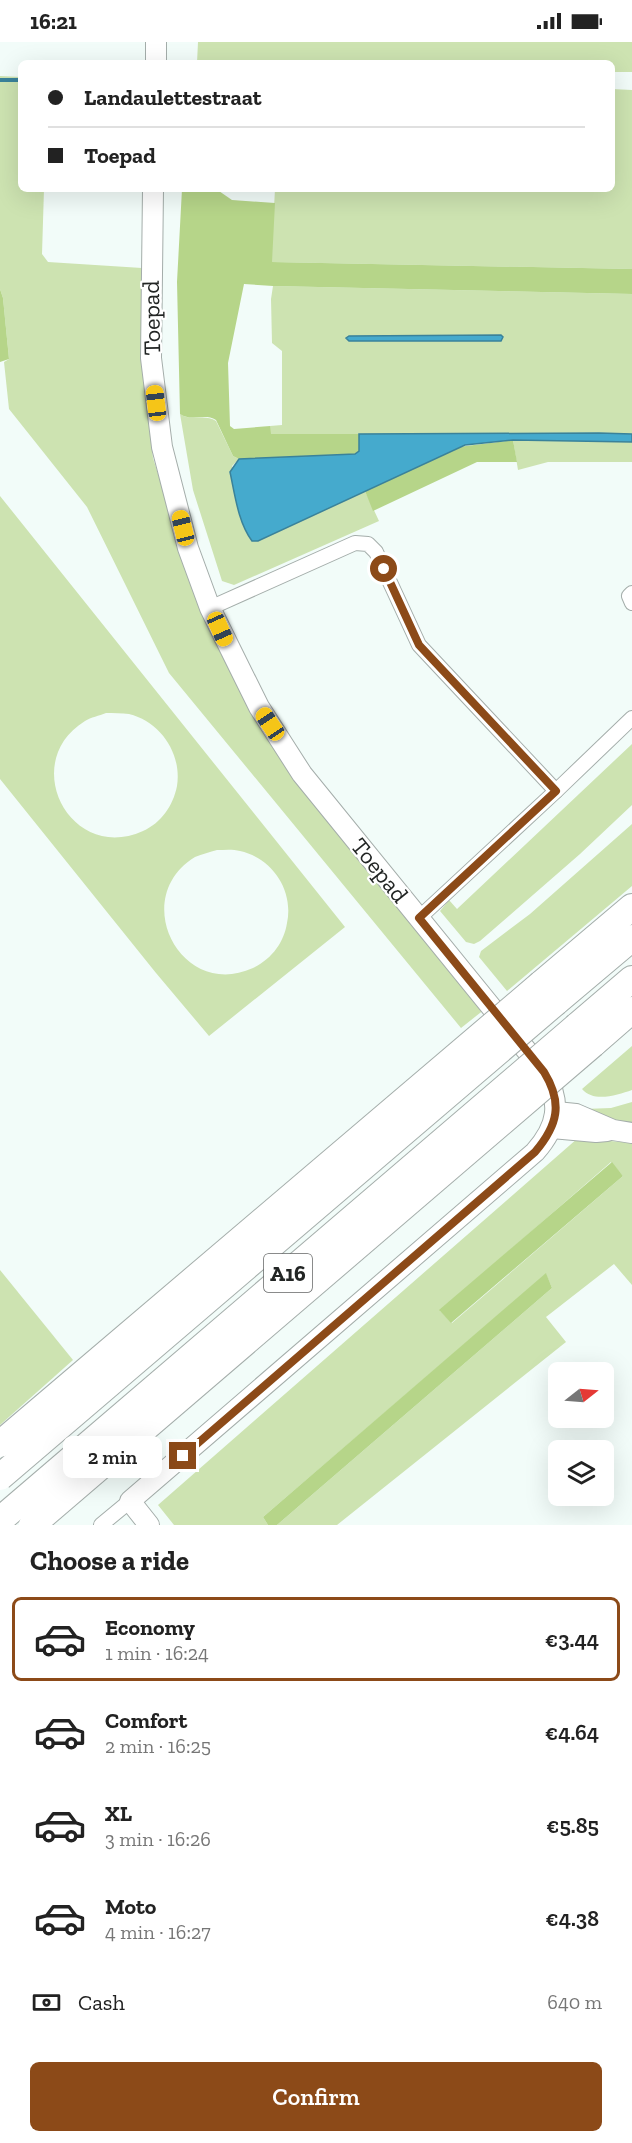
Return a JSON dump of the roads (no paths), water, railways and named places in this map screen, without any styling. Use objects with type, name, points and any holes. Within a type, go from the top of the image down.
[{"type":"highway","name":"A16","points":[[0,1477],[548,993],[632,907]]},
{"type":"highway","name":"A16","points":[[0,1444],[548,993],[632,938]]},
{"type":"highway","name":"A16","points":[[32,1525],[585,1035],[632,979]]},
{"type":"highway","name":"A16","points":[[0,1520],[585,1035],[632,1010]]},
{"type":"street","points":[[156,42],[156,60]]},
{"type":"street","name":"Toepad","points":[[153,192],[151,358],[162,447],[188,548],[210,608],[259,708],[302,774],[544,1072],[555,1096],[554,1120]]},
{"type":"street","points":[[210,608],[355,543],[368,544],[376,552],[419,645],[556,791]]},
{"type":"street","points":[[632,592],[629,596],[632,603]]},
{"type":"street","points":[[419,918],[632,718]]},
{"type":"street","points":[[101,1525],[535,1152],[554,1120],[596,1132],[622,1131]]},
{"type":"street","points":[[130,1501],[149,1525]]},
{"type":"street","points":[[0,1503],[11,1525]]},
{"type":"water","points":[[501,335],[503,337],[501,341],[349,341],[346,338],[349,336]]},
{"type":"water","points":[[359,434],[632,434],[632,442],[513,440],[465,445],[258,541],[252,541],[243,525],[230,472],[239,459],[355,454],[359,451]]},
{"type":"waterway","points":[[0,80],[18,80]]}]
